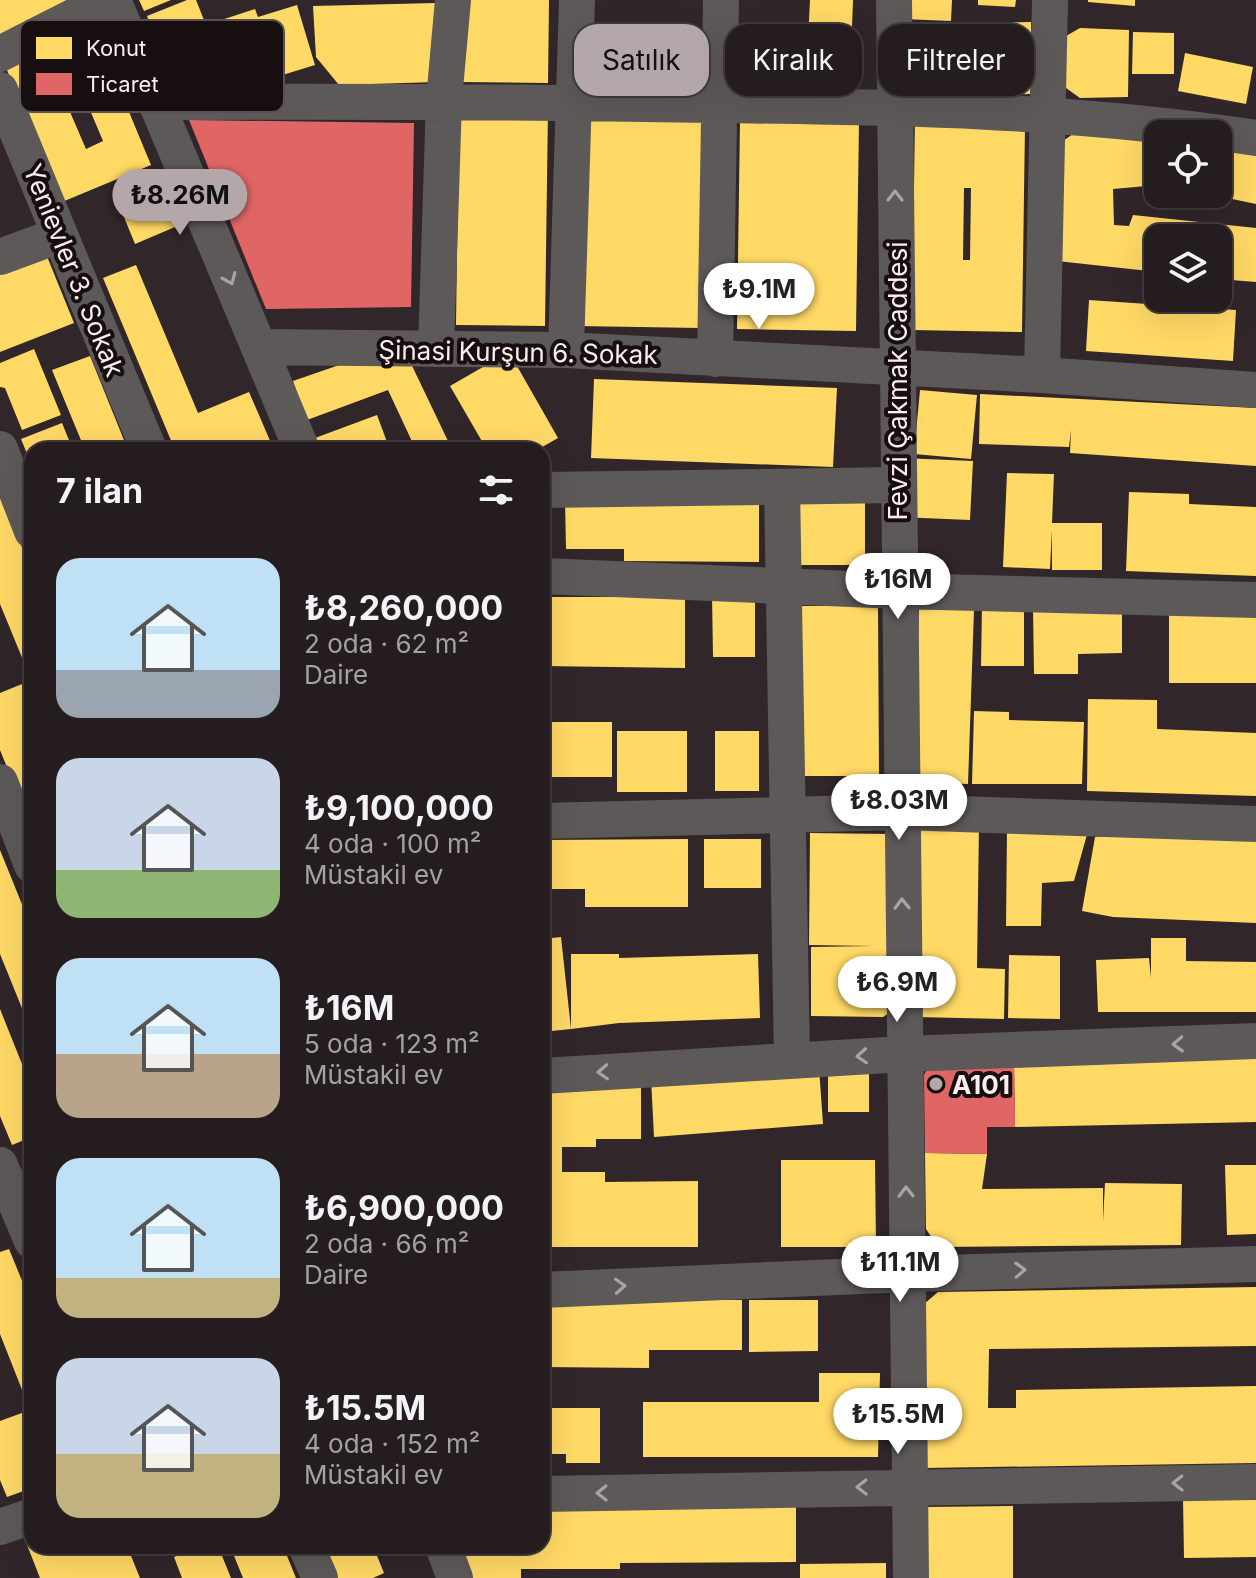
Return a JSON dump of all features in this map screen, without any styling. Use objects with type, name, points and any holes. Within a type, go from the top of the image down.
[{"type":"street","points":[[67,20],[106,0]]},
{"type":"street","points":[[113,0],[121,20]]},
{"type":"street","points":[[436,349],[444,100],[453,0]]},
{"type":"street","points":[[566,350],[577,0]]},
{"type":"street","points":[[715,359],[721,0]]},
{"type":"street","name":"Fevzi Çakmak Caddesi","points":[[894,0],[911,1578]]},
{"type":"street","points":[[1042,375],[1050,0]]},
{"type":"street","points":[[0,54],[20,44]]},
{"type":"street","name":"Yenievler 3. Sokak","points":[[0,90],[146,442]]},
{"type":"street","points":[[284,101],[444,100],[895,107],[1173,125],[1256,138]]},
{"type":"street","points":[[160,112],[299,442]]},
{"type":"street","points":[[0,257],[60,235]]},
{"type":"street","name":"Şinasi Kurşun 6. Sokak","points":[[259,347],[566,350],[897,370],[1042,375],[1256,390]]},
{"type":"street","points":[[0,449],[24,510]]},
{"type":"street","points":[[550,490],[898,485]]},
{"type":"street","points":[[782,487],[792,1061]]},
{"type":"street","points":[[550,576],[898,591],[1256,600]]},
{"type":"street","points":[[0,782],[24,844]]},
{"type":"street","points":[[550,821],[901,812],[1256,824]]},
{"type":"street","points":[[550,1076],[904,1054],[1256,1041]]},
{"type":"street","points":[[0,1165],[23,1236]]},
{"type":"street","points":[[550,1290],[907,1274],[1256,1264]]},
{"type":"street","points":[[550,1494],[1256,1482]]},
{"type":"street","points":[[310,1554],[320,1578]]},
{"type":"street","points":[[446,1554],[455,1578]]},
{"type":"building: Konut","points":[[0,0],[70,0],[34,20],[20,20],[20,28],[0,39]]},
{"type":"building: Konut","points":[[139,0],[171,0],[144,11]]},
{"type":"building: Konut","points":[[187,0],[196,0],[204,20],[148,20],[147,16]]},
{"type":"building: Konut","points":[[462,0],[549,0],[548,83],[461,82]]},
{"type":"building: Konut","points":[[810,0],[853,0],[852,24],[809,24]]},
{"type":"building: Konut","points":[[903,0],[952,0],[951,21],[902,19]]},
{"type":"building: Konut","points":[[978,0],[1016,0],[1015,7],[978,5]]},
{"type":"building: Konut","points":[[1135,0],[1135,6],[1088,2]]},
{"type":"building: Konut","points":[[435,3],[436,82],[339,85],[316,57],[313,6]]},
{"type":"building: Konut","points":[[297,5],[315,65],[284,75],[284,20],[221,20],[255,9],[258,17]]},
{"type":"building: Konut","points":[[1031,22],[1031,24],[945,24]]},
{"type":"building: Konut","points":[[1080,28],[1129,30],[1128,97],[1080,98],[1066,88],[1066,36]]},
{"type":"building: Konut","points":[[1133,32],[1174,33],[1174,74],[1132,74]]},
{"type":"building: Konut","points":[[1185,53],[1253,67],[1246,104],[1178,91]]},
{"type":"building: Konut","points":[[20,56],[20,101],[4,63]]},
{"type":"building: Konut","points":[[459,108],[548,109],[545,326],[456,325]]},
{"type":"building: Konut","points":[[580,109],[704,111],[701,328],[577,326]]},
{"type":"building: Konut","points":[[24,112],[70,112],[86,149],[103,141],[91,112],[129,112],[151,165],[62,202]]},
{"type":"building: Konut","points":[[915,117],[1025,125],[1022,332],[912,330]],"holes":[[[964,188],[971,188],[970,260],[963,260]]]},
{"type":"building: Konut","points":[[740,121],[859,122],[856,331],[737,329]]},
{"type":"building: Konut","points":[[1144,133],[1144,186],[1113,189],[1114,225],[1129,226],[1133,215],[1218,224],[1144,224],[1144,270],[1057,261],[1060,143],[1073,134]]},
{"type":"building: Konut","points":[[1232,145],[1256,150],[1256,204],[1232,199]]},
{"type":"building: Konut","points":[[156,184],[175,227],[135,244],[117,200]]},
{"type":"building: Konut","points":[[1232,225],[1256,228],[1256,282],[1232,280]]},
{"type":"building: Konut","points":[[42,244],[74,323],[0,352],[0,261]]},
{"type":"building: Konut","points":[[136,265],[198,413],[249,392],[271,442],[172,442],[103,278]]},
{"type":"building: Konut","points":[[1089,300],[1144,304],[1144,312],[1236,310],[1233,361],[1086,351]]},
{"type":"building: Konut","points":[[34,349],[61,415],[22,430],[5,388],[0,387],[0,363]]},
{"type":"building: Konut","points":[[404,349],[448,441],[412,442],[388,390],[307,420],[293,381],[371,354]]},
{"type":"building: Konut","points":[[509,352],[558,438],[550,443],[482,442],[450,386]]},
{"type":"building: Konut","points":[[90,356],[125,442],[82,442],[52,370]]},
{"type":"building: Konut","points":[[594,379],[837,388],[833,467],[591,458]]},
{"type":"building: Konut","points":[[920,390],[977,395],[971,459],[914,454]]},
{"type":"building: Konut","points":[[980,394],[1256,408],[1256,466],[1070,453],[1071,430],[1069,447],[979,444]]},
{"type":"building: Konut","points":[[377,415],[387,442],[317,442],[315,438]]},
{"type":"building: Konut","points":[[62,423],[70,442],[24,442],[24,446],[21,439]]},
{"type":"building: Konut","points":[[902,458],[973,461],[970,520],[899,517]]},
{"type":"building: Konut","points":[[1007,473],[1054,474],[1052,523],[1102,523],[1102,570],[1052,570],[1052,530],[1050,569],[1003,567]]},
{"type":"building: Konut","points":[[798,490],[865,490],[865,565],[798,565]]},
{"type":"building: Konut","points":[[1129,492],[1189,494],[1189,504],[1256,507],[1256,576],[1126,571]]},
{"type":"building: Konut","points":[[0,493],[24,552],[24,662],[0,604]]},
{"type":"building: Konut","points":[[759,500],[759,562],[624,561],[624,549],[566,549],[565,501]]},
{"type":"building: Konut","points":[[712,595],[755,595],[755,657],[713,657]]},
{"type":"building: Konut","points":[[550,597],[685,597],[685,668],[550,666]]},
{"type":"building: Konut","points":[[982,604],[1024,604],[1024,666],[981,666]]},
{"type":"building: Konut","points":[[801,606],[878,606],[879,776],[801,776]]},
{"type":"building: Konut","points":[[1033,607],[1122,607],[1122,653],[1078,654],[1078,674],[1034,674]]},
{"type":"building: Konut","points":[[919,609],[974,610],[968,784],[914,782]]},
{"type":"building: Konut","points":[[1256,613],[1256,683],[1169,683],[1169,614]]},
{"type":"building: Konut","points":[[22,684],[24,689],[24,809],[0,750],[0,693]]},
{"type":"building: Konut","points":[[1088,699],[1157,700],[1157,729],[1256,733],[1256,796],[1087,791]]},
{"type":"building: Konut","points":[[974,711],[1009,712],[1009,720],[1084,722],[1082,784],[972,784]]},
{"type":"building: Konut","points":[[550,722],[612,722],[612,777],[550,777]]},
{"type":"building: Konut","points":[[617,731],[687,731],[687,792],[617,792]]},
{"type":"building: Konut","points":[[715,731],[759,731],[759,791],[715,791]]},
{"type":"building: Konut","points":[[920,822],[979,823],[977,968],[1005,969],[1004,1019],[917,1017]]},
{"type":"building: Konut","points":[[1007,830],[1088,831],[1074,881],[1042,883],[1041,926],[1006,926]]},
{"type":"building: Konut","points":[[810,833],[892,834],[893,1010],[883,1017],[811,1016],[811,947],[873,946],[809,945]]},
{"type":"building: Konut","points":[[1129,834],[1256,836],[1256,923],[1113,917],[1082,911],[1095,837]]},
{"type":"building: Konut","points":[[688,839],[688,907],[585,907],[585,889],[550,889],[550,840]]},
{"type":"building: Konut","points":[[704,839],[761,839],[761,888],[704,888]]},
{"type":"building: Konut","points":[[0,850],[24,909],[24,1013],[0,954]]},
{"type":"building: Konut","points":[[561,937],[571,1029],[550,1031],[550,938]]},
{"type":"building: Konut","points":[[1151,938],[1186,938],[1186,961],[1256,962],[1256,1012],[1098,1012],[1096,960],[1149,958],[1151,978]]},
{"type":"building: Konut","points":[[571,954],[619,954],[619,958],[758,954],[760,1018],[619,1023],[571,1029]]},
{"type":"building: Konut","points":[[1009,955],[1060,956],[1060,1019],[1008,1018]]},
{"type":"building: Konut","points":[[0,1009],[24,1069],[24,1140],[12,1145],[0,1116]]},
{"type":"building: Konut","points":[[1256,1058],[1256,1122],[1015,1127],[1014,1064]]},
{"type":"building: Konut","points":[[828,1062],[869,1062],[869,1112],[828,1112]]},
{"type":"building: Konut","points":[[819,1068],[823,1124],[654,1137],[651,1078]]},
{"type":"building: Konut","points":[[550,1085],[641,1085],[641,1139],[596,1139],[596,1147],[562,1147],[562,1172],[605,1172],[605,1182],[698,1181],[698,1247],[550,1247]]},
{"type":"building: Konut","points":[[925,1153],[987,1154],[982,1189],[1103,1188],[1103,1221],[1105,1183],[1182,1184],[1181,1245],[938,1247],[926,1229]]},
{"type":"building: Konut","points":[[781,1160],[875,1160],[876,1247],[781,1247]]},
{"type":"building: Konut","points":[[1225,1165],[1256,1165],[1256,1234],[1227,1235]]},
{"type":"building: Konut","points":[[9,1249],[24,1286],[24,1395],[0,1334],[0,1252]]},
{"type":"building: Konut","points":[[1256,1287],[1256,1346],[989,1349],[988,1408],[1016,1408],[1016,1390],[1256,1386],[1256,1463],[925,1468],[924,1304],[938,1292]]},
{"type":"building: Konut","points":[[550,1300],[742,1300],[742,1350],[649,1350],[649,1368],[550,1367]]},
{"type":"building: Konut","points":[[749,1300],[818,1300],[818,1351],[749,1352]]},
{"type":"building: Konut","points":[[819,1373],[880,1373],[878,1457],[643,1457],[643,1402],[819,1402]]},
{"type":"building: Konut","points":[[550,1408],[600,1408],[600,1463],[566,1463],[566,1454],[550,1454]]},
{"type":"building: Konut","points":[[24,1412],[24,1491],[7,1497],[0,1480],[0,1421]]},
{"type":"building: Konut","points":[[1256,1497],[1256,1557],[1184,1558],[1183,1498]]},
{"type":"building: Konut","points":[[550,1504],[796,1504],[796,1562],[620,1563],[620,1569],[521,1569],[521,1578],[468,1578],[464,1554],[550,1554]]},
{"type":"building: Konut","points":[[1013,1506],[1013,1578],[928,1578],[927,1507]]},
{"type":"building: Konut","points":[[31,1554],[130,1554],[140,1578],[40,1578]]},
{"type":"building: Konut","points":[[182,1554],[221,1554],[231,1578],[182,1578],[174,1557]]},
{"type":"building: Konut","points":[[233,1554],[286,1554],[296,1578],[243,1578]]},
{"type":"building: Konut","points":[[325,1554],[376,1554],[384,1573],[373,1578],[335,1578]]},
{"type":"building: Konut","points":[[886,1563],[886,1578],[800,1578],[800,1564]]},
{"type":"building: Ticaret","points":[[189,120],[414,123],[411,307],[266,309]]},
{"type":"building: Ticaret","points":[[1014,1064],[1015,1127],[987,1127],[987,1154],[925,1153],[924,1075],[929,1065]]},
{"type":"place","name":"A101","points":[[936,1084]]}]
